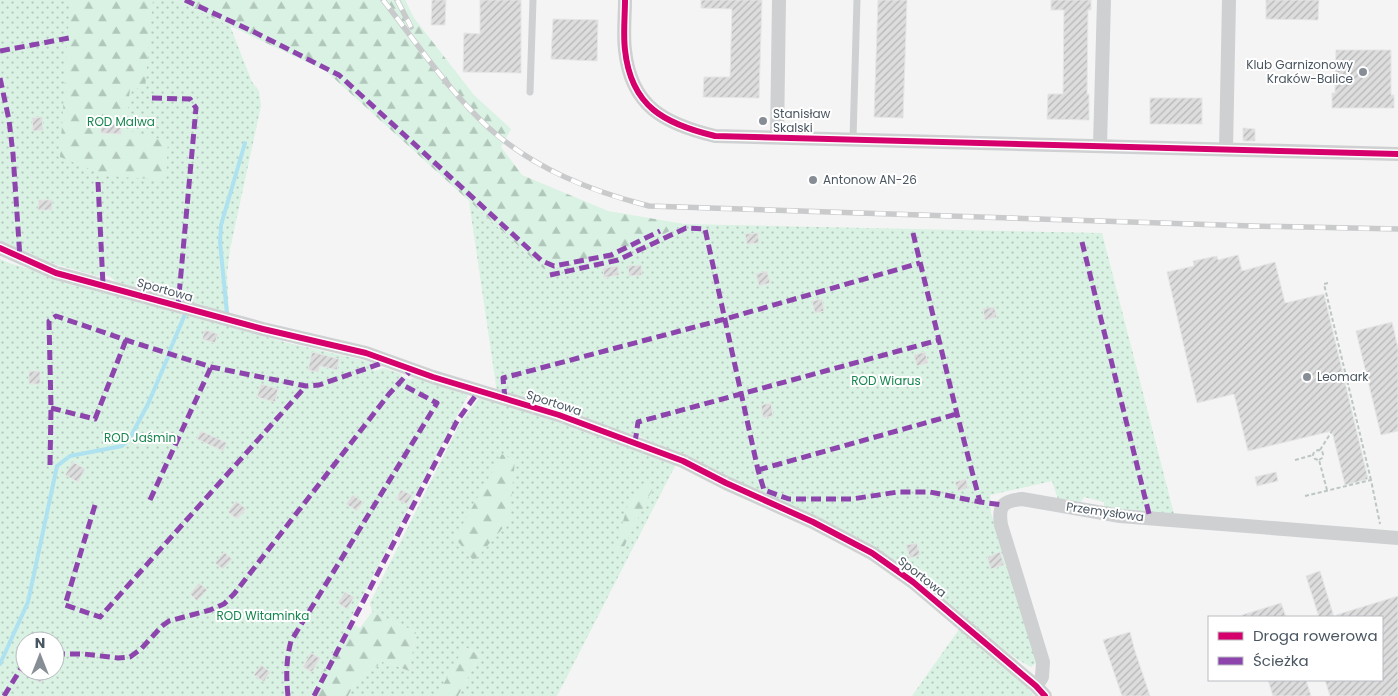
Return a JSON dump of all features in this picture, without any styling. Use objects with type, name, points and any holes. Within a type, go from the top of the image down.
[{"type":"street","points":[[625,0],[624,49],[630,77],[640,95],[648,106],[671,122],[690,130],[715,136],[1398,154]]},
{"type":"street","points":[[776,137],[779,0]]},
{"type":"street","points":[[1100,145],[1104,0]]},
{"type":"street","points":[[1226,148],[1229,0]]},
{"type":"street","name":"Sportowa","points":[[0,248],[56,273],[237,322],[366,352],[433,377],[560,415],[683,461],[813,522],[872,553],[913,582],[1041,691]]},
{"type":"street","name":"Przemysłowa","points":[[1041,691],[1043,662],[1001,525],[1000,511],[1007,502],[1022,499],[1120,516],[1398,538]]},
{"type":"lane","points":[[530,92],[533,0]]},
{"type":"lane","points":[[853,139],[858,0]]},
{"type":"path","points":[[1328,283],[1324,284],[1382,529]]},
{"type":"path","points":[[1295,460],[1313,455],[1315,451],[1320,450],[1332,431]]},
{"type":"path","points":[[1319,460],[1323,456],[1320,450]]},
{"type":"path","points":[[1313,455],[1315,459],[1319,460],[1327,490]]},
{"type":"path","points":[[1305,496],[1371,480]]},
{"type":"green space","name":"ROD Malwa","points":[[0,0],[175,0],[230,26],[252,82],[259,91],[261,106],[230,249],[227,274],[229,315],[190,303],[183,297],[175,295],[171,298],[116,282],[108,276],[97,276],[30,257],[0,242]]},
{"type":"green space","points":[[70,0],[153,0],[145,89],[130,88],[126,130],[168,141],[166,180],[107,176],[60,157]]},
{"type":"green space","points":[[175,0],[405,0],[414,18],[474,95],[511,129],[501,147],[522,175],[608,211],[684,224],[617,257],[596,263],[544,269],[326,71]]},
{"type":"green space","name":"ROD Wiarus","points":[[469,201],[544,269],[596,263],[617,257],[684,224],[1102,233],[1174,514],[1104,508],[1104,502],[1084,497],[1080,504],[1066,499],[1058,499],[1052,481],[990,495],[991,513],[1037,653],[1037,662],[1031,667],[1017,659],[969,623],[778,501],[639,436],[497,392]]},
{"type":"green space","points":[[0,259],[58,278],[288,343],[371,362],[374,371],[384,368],[402,374],[400,376],[410,380],[414,377],[468,395],[310,696],[0,696]]},
{"type":"green space","points":[[479,398],[519,407],[676,464],[557,696],[458,696],[480,655],[465,647],[437,696],[348,696],[355,682],[384,661],[409,671],[416,632],[372,612],[370,603],[460,423]]},
{"type":"green space","points":[[502,454],[515,461],[509,521],[474,561],[455,538]]},
{"type":"green space","points":[[647,484],[654,486],[619,557],[614,554],[627,507]]},
{"type":"green space","points":[[372,612],[416,632],[409,671],[384,661],[355,682],[348,696],[310,696],[349,622],[360,628]]},
{"type":"green space","points":[[960,628],[1025,685],[1034,696],[912,696]]},
{"type":"green space","points":[[464,647],[480,655],[458,696],[437,696]]},
{"type":"building","points":[[432,0],[446,0],[445,25],[431,25]]},
{"type":"building","points":[[480,0],[521,0],[521,73],[463,72],[464,33],[480,34]]},
{"type":"building","points":[[701,0],[762,0],[759,98],[703,97],[704,77],[730,77],[732,9],[701,8]]},
{"type":"building","points":[[878,0],[907,0],[903,118],[874,117]]},
{"type":"building","points":[[1051,0],[1091,0],[1091,10],[1088,10],[1087,94],[1089,94],[1089,120],[1047,119],[1048,94],[1063,94],[1064,10],[1051,10]]},
{"type":"building","points":[[1266,0],[1319,0],[1318,20],[1266,19]]},
{"type":"building","points":[[553,19],[598,20],[597,61],[551,59]]},
{"type":"building","name":"Klub Garnizonowy Kraków-Balice","points":[[1336,50],[1391,50],[1391,95],[1394,95],[1394,108],[1332,108],[1332,93],[1335,93]]},
{"type":"building","points":[[1150,98],[1202,98],[1202,124],[1150,124]]},
{"type":"building","points":[[42,117],[43,130],[33,131],[32,118]]},
{"type":"building","points":[[101,123],[121,124],[121,134],[101,133]]},
{"type":"building","points":[[1243,128],[1255,129],[1255,141],[1243,141]]},
{"type":"building","points":[[39,200],[52,200],[52,210],[38,210]]},
{"type":"building","points":[[758,233],[759,243],[747,244],[745,234]]},
{"type":"building","points":[[1238,255],[1242,271],[1275,262],[1285,303],[1324,294],[1368,479],[1345,485],[1332,431],[1248,451],[1234,394],[1197,403],[1167,272],[1194,266],[1193,261],[1217,256],[1218,260]]},
{"type":"building","points":[[641,265],[642,275],[629,276],[628,266]]},
{"type":"building","points":[[618,266],[619,275],[604,278],[603,268]]},
{"type":"building","points":[[767,271],[770,283],[759,286],[756,274]]},
{"type":"building","points":[[822,299],[824,311],[815,313],[812,301]]},
{"type":"building","points":[[994,307],[997,317],[985,320],[983,309]]},
{"type":"building","points":[[1392,322],[1398,348],[1398,431],[1381,435],[1356,331]]},
{"type":"building","points":[[205,330],[218,334],[215,343],[202,339]]},
{"type":"building","points":[[312,352],[339,359],[337,370],[320,366],[318,372],[308,370]]},
{"type":"building","points":[[925,352],[928,363],[917,366],[914,355]]},
{"type":"building","points":[[29,371],[40,371],[40,384],[29,384]]},
{"type":"building","points":[[261,384],[278,389],[275,402],[257,397]]},
{"type":"building","points":[[771,403],[773,416],[763,418],[761,405]]},
{"type":"building","points":[[201,431],[227,443],[223,451],[197,439]]},
{"type":"building","points":[[73,462],[85,469],[78,482],[65,475]]},
{"type":"building","points":[[1276,472],[1278,481],[1257,486],[1255,477]]},
{"type":"building","points":[[966,479],[968,488],[958,491],[955,482]]},
{"type":"building","points":[[401,490],[412,495],[407,504],[396,499]]},
{"type":"building","points":[[353,495],[363,502],[357,511],[346,504]]},
{"type":"building","points":[[236,501],[246,509],[237,519],[228,512]]},
{"type":"building","points":[[917,543],[920,555],[910,558],[906,545]]},
{"type":"building","points":[[224,552],[232,559],[223,569],[215,563]]},
{"type":"building","points":[[1000,552],[1004,565],[991,569],[987,557]]},
{"type":"building","points":[[1320,571],[1334,616],[1319,616],[1306,576]]},
{"type":"building","points":[[199,583],[207,590],[197,601],[190,594]]},
{"type":"building","points":[[345,592],[354,597],[347,609],[338,603]]},
{"type":"building","points":[[1398,596],[1398,696],[1330,696],[1325,681],[1383,681],[1383,616],[1336,615]]},
{"type":"building","points":[[1281,603],[1286,616],[1242,616]]},
{"type":"building","points":[[1130,632],[1150,696],[1122,696],[1103,640]]},
{"type":"building","points":[[311,653],[320,658],[312,672],[303,667]]},
{"type":"building","points":[[261,665],[270,672],[264,682],[254,675]]},
{"type":"building","points":[[1268,681],[1306,681],[1311,696],[1273,696]]},
{"type":"waterway","points":[[227,314],[220,242],[221,225],[245,143]]},
{"type":"waterway","points":[[170,350],[187,313]]},
{"type":"waterway","points":[[0,664],[28,602],[57,466],[70,456],[122,446],[130,438],[148,404],[168,357]]},
{"type":"railway","points":[[383,0],[461,99],[475,115],[507,143],[545,167],[585,186],[649,206],[1398,229]]},
{"type":"railway","points":[[397,0],[411,27]]},
{"type":"marked path","points":[[185,0],[339,75],[542,261],[554,266],[611,255],[660,231]]},
{"type":"marked path","points":[[0,51],[69,38]]},
{"type":"marked path","points":[[0,78],[9,120],[13,154],[20,258]]},
{"type":"marked path","points":[[152,98],[190,99],[196,108],[178,306]]},
{"type":"marked path","points":[[98,182],[103,285]]},
{"type":"marked path","points":[[550,275],[618,260],[686,228],[705,229],[764,490],[789,499],[852,499],[898,492],[930,492],[1003,505]]},
{"type":"marked path","points":[[913,233],[980,502]]},
{"type":"marked path","points":[[1082,242],[1150,518]]},
{"type":"marked path","points":[[505,399],[503,378],[725,319],[920,263]]},
{"type":"marked path","points":[[50,465],[49,321],[56,316],[211,367],[306,386],[319,385],[388,361]]},
{"type":"marked path","points":[[51,408],[95,419],[126,340]]},
{"type":"marked path","points":[[635,443],[638,422],[939,340]]},
{"type":"marked path","points":[[150,500],[211,367]]},
{"type":"marked path","points":[[65,654],[118,658],[130,657],[141,649],[169,621],[210,610],[224,604],[234,594],[389,394],[412,369]]},
{"type":"marked path","points":[[288,696],[287,668],[291,641],[437,403],[399,383]]},
{"type":"marked path","points":[[95,505],[65,605],[100,617],[306,386]]},
{"type":"marked path","points":[[314,696],[457,421],[479,391]]},
{"type":"marked path","points":[[758,470],[957,414]]},
{"type":"marked path","points":[[4,696],[15,678]]},
{"type":"cycle path","points":[[625,0],[625,50],[629,70],[635,86],[643,99],[666,119],[681,126],[715,136],[1398,154]]},
{"type":"cycle path","points":[[0,248],[56,273],[263,329],[366,353],[433,377],[559,415],[683,461],[726,483],[813,522],[872,553],[913,582],[1036,686],[1045,696]]},
{"type":"place","name":"Klub Garnizonowy Kraków-Balice","points":[[1363,72]]},
{"type":"place","name":"Stanisław Skalski","points":[[763,121]]},
{"type":"place","name":"Antonow AN-26","points":[[813,180]]},
{"type":"place","name":"Leomark","points":[[1307,377]]},
{"type":"park label","name":"ROD Jaśmin","points":[[140,438]]},
{"type":"park label","name":"ROD Witaminka","points":[[263,616]]}]
